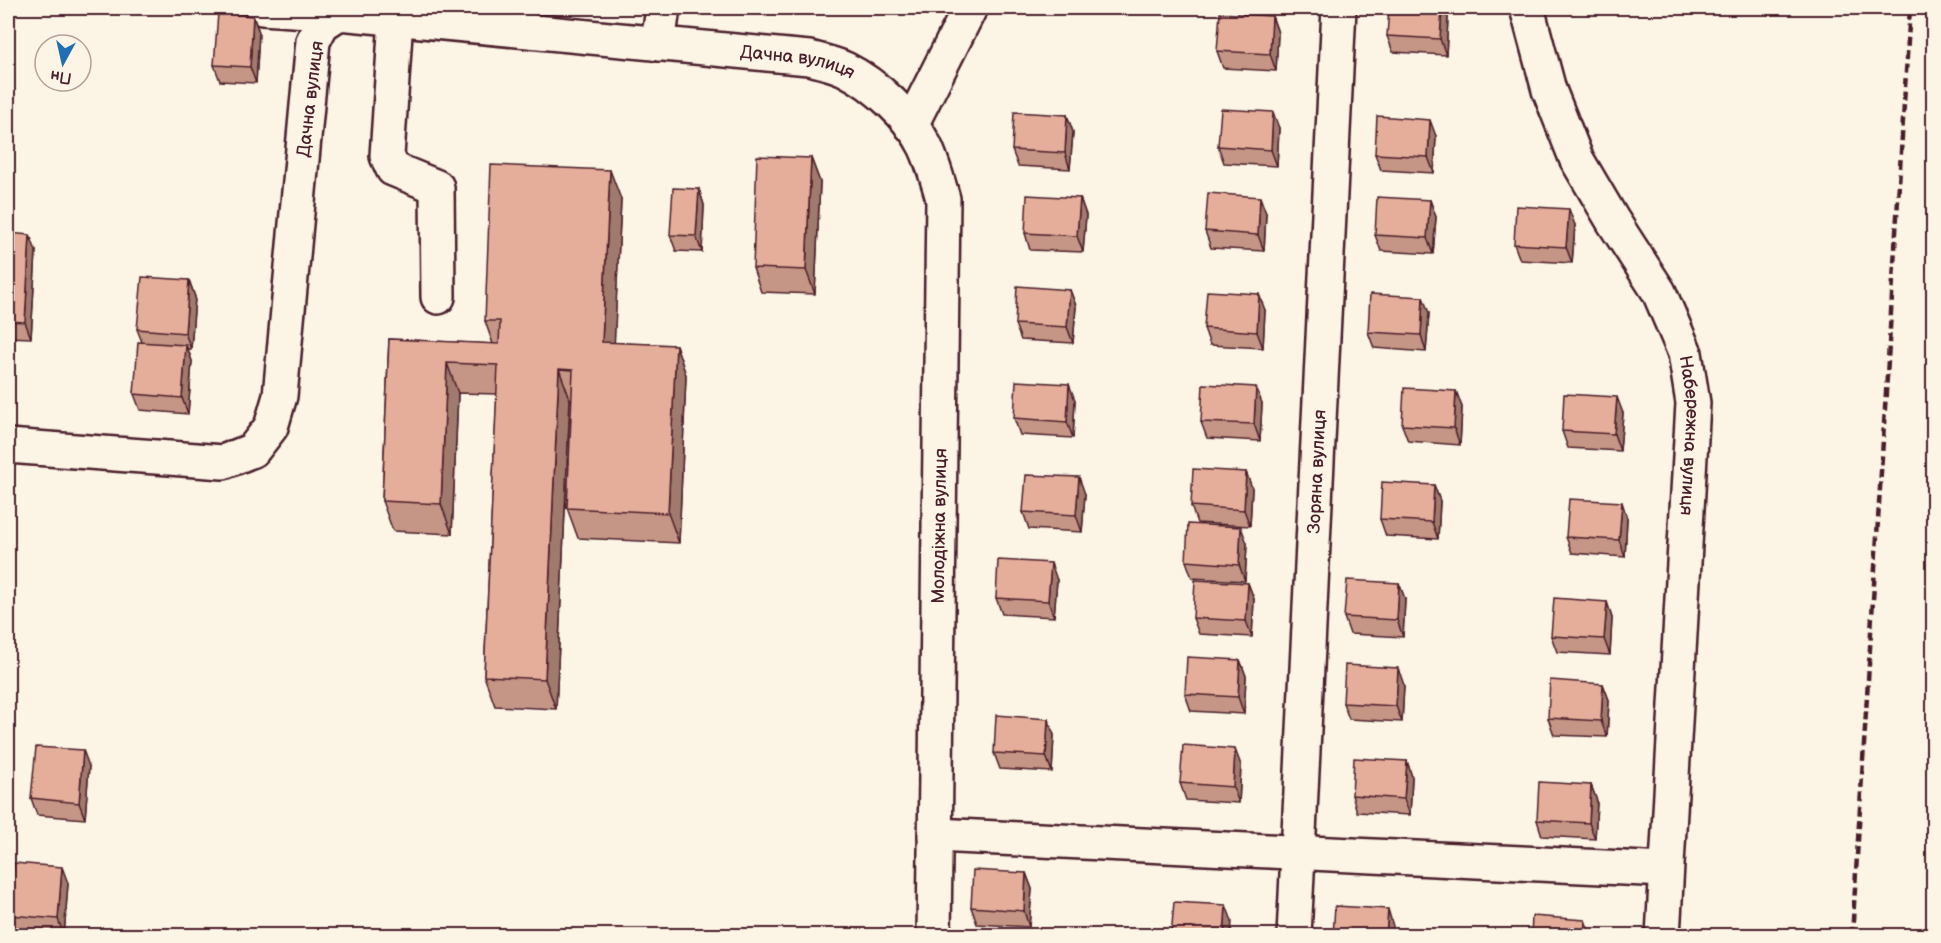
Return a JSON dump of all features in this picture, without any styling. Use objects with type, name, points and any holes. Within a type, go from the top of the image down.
[{"type":"street","points":[[262,8],[339,13]]},
{"type":"street","points":[[658,44],[663,8]]},
{"type":"street","points":[[911,124],[970,8]]},
{"type":"street","name":"Зоряна вулиця","points":[[1294,936],[1339,8]]},
{"type":"street","name":"Набережна вулиця","points":[[1527,8],[1549,90],[1576,158],[1659,292],[1685,353],[1693,403],[1663,936]]},
{"type":"street","name":"Дачна вулиця","points":[[8,446],[223,462],[253,450],[271,427],[280,396],[313,41],[322,24],[339,13],[385,13],[658,44],[809,58],[845,69],[882,93],[911,124]]},
{"type":"street","points":[[385,13],[387,156],[393,169],[437,187],[438,297]]},
{"type":"street","name":"Молодіжна вулиця","points":[[911,124],[924,144],[935,169],[943,199],[934,936]]},
{"type":"street","points":[[935,835],[1666,870]]},
{"type":"building","points":[[1389,8],[1442,8],[1440,39],[1387,36]]},
{"type":"building","points":[[218,13],[253,16],[250,67],[214,65]]},
{"type":"building","points":[[1220,13],[1272,16],[1270,54],[1217,51]]},
{"type":"building","points":[[1221,109],[1273,112],[1271,150],[1218,146]]},
{"type":"building","points":[[1014,112],[1067,115],[1065,153],[1012,150]]},
{"type":"building","points":[[1377,116],[1430,120],[1428,157],[1375,154]]},
{"type":"building","points":[[757,156],[811,158],[806,270],[753,268]]},
{"type":"building","points":[[491,165],[610,170],[602,342],[676,345],[668,513],[567,508],[573,370],[559,369],[545,679],[484,676],[498,365],[447,363],[441,504],[382,501],[389,339],[499,344],[500,321],[485,321]]},
{"type":"building","points":[[673,188],[699,189],[696,236],[670,235]]},
{"type":"building","points":[[1208,193],[1260,197],[1258,235],[1205,231]]},
{"type":"building","points":[[1027,195],[1080,198],[1077,236],[1025,233]]},
{"type":"building","points":[[1377,197],[1430,200],[1427,238],[1375,235]]},
{"type":"building","points":[[1516,206],[1569,209],[1566,247],[1514,244]]},
{"type":"building","points":[[8,233],[30,235],[25,322],[8,321]]},
{"type":"building","points":[[142,277],[189,280],[185,333],[137,329]]},
{"type":"building","points":[[1017,286],[1070,290],[1067,327],[1015,324]]},
{"type":"building","points":[[1207,291],[1259,294],[1257,332],[1204,328]]},
{"type":"building","points":[[1370,294],[1423,297],[1421,335],[1368,332]]},
{"type":"building","points":[[138,342],[186,345],[182,398],[134,394]]},
{"type":"building","points":[[1016,381],[1069,384],[1067,422],[1014,418]]},
{"type":"building","points":[[1203,384],[1256,387],[1254,424],[1201,422]]},
{"type":"building","points":[[1404,388],[1456,391],[1454,428],[1402,425]]},
{"type":"building","points":[[1564,394],[1617,397],[1614,434],[1562,431]]},
{"type":"building","points":[[1193,469],[1246,472],[1244,510],[1191,506]]},
{"type":"building","points":[[1026,475],[1079,477],[1076,515],[1023,512]]},
{"type":"building","points":[[1382,482],[1434,485],[1432,522],[1380,519]]},
{"type":"building","points":[[1569,499],[1622,502],[1619,540],[1566,537]]},
{"type":"building","points":[[1188,524],[1241,527],[1239,565],[1186,561]]},
{"type":"building","points":[[998,560],[1051,563],[1048,601],[996,598]]},
{"type":"building","points":[[1195,580],[1248,583],[1246,621],[1193,618]]},
{"type":"building","points":[[1347,580],[1399,583],[1397,620],[1344,617]]},
{"type":"building","points":[[1554,598],[1607,602],[1604,639],[1551,636]]},
{"type":"building","points":[[1187,657],[1240,660],[1238,697],[1185,694]]},
{"type":"building","points":[[1345,665],[1398,668],[1396,706],[1343,703]]},
{"type":"building","points":[[1550,680],[1603,684],[1601,721],[1548,718]]},
{"type":"building","points":[[996,715],[1048,719],[1046,756],[994,753]]},
{"type":"building","points":[[1183,745],[1235,749],[1233,787],[1180,783]]},
{"type":"building","points":[[36,747],[83,750],[79,803],[31,798]]},
{"type":"building","points":[[1354,758],[1407,761],[1404,799],[1352,795]]},
{"type":"building","points":[[1539,782],[1591,785],[1589,823],[1537,820]]},
{"type":"building","points":[[14,863],[62,867],[58,919],[10,915]]},
{"type":"building","points":[[973,870],[1026,873],[1024,911],[971,907]]},
{"type":"building","points":[[1174,902],[1226,905],[1224,936],[1171,936]]},
{"type":"building","points":[[1335,906],[1388,909],[1386,936],[1333,936]]},
{"type":"building","points":[[1532,916],[1585,920],[1584,936],[1531,936]]},
{"type":"railway","points":[[1852,936],[1910,8]]}]
